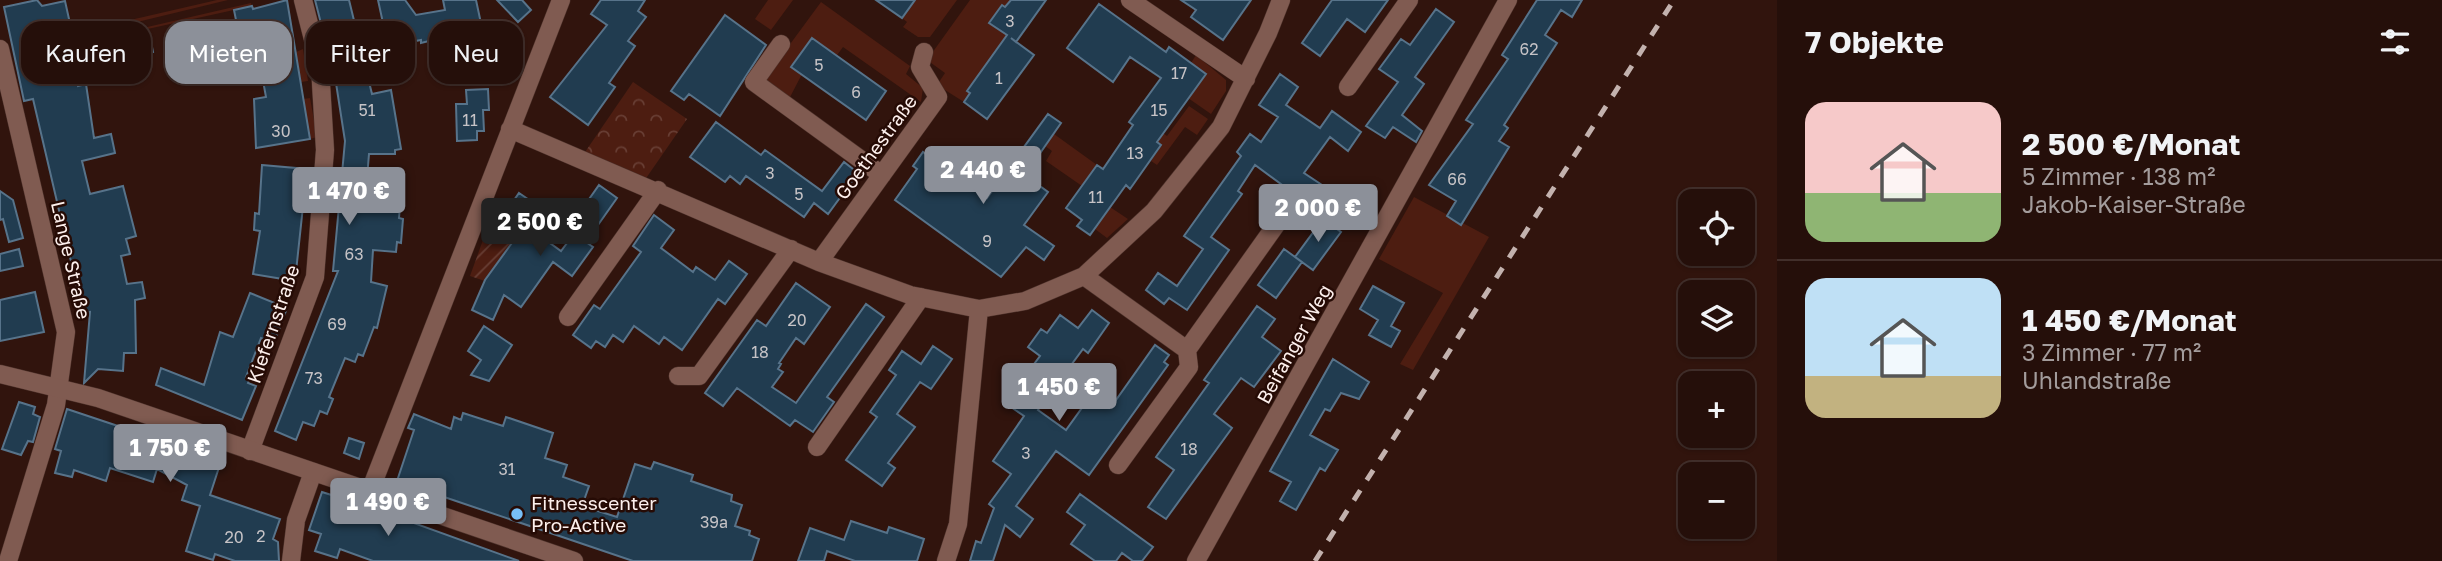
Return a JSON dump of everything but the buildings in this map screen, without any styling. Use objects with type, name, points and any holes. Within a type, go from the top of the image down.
[{"type":"street","name":"Kiefernstraße","points":[[250,450],[315,277],[325,150],[320,67],[303,0]]},
{"type":"street","points":[[370,491],[561,0]]},
{"type":"street","points":[[1130,0],[1246,79]]},
{"type":"street","points":[[510,129],[658,190],[819,262],[921,298],[979,309],[1025,301],[1084,276],[1154,211],[1221,127],[1246,79],[1281,0]]},
{"type":"street","points":[[1348,87],[1409,0]]},
{"type":"street","name":"Beifanger Weg","points":[[1196,561],[1507,0]]},
{"type":"street","points":[[781,44],[754,82],[882,175]]},
{"type":"street","name":"Lange Straße","points":[[0,49],[66,332],[60,387],[8,561]]},
{"type":"street","name":"Goethestraße","points":[[819,262],[938,97],[920,67],[924,52]]},
{"type":"street","points":[[568,317],[658,190]]},
{"type":"street","points":[[1118,465],[1189,367],[1187,349],[1288,208]]},
{"type":"street","points":[[678,376],[699,376],[791,249]]},
{"type":"street","points":[[1084,276],[1187,349]]},
{"type":"street","points":[[817,447],[921,298]]},
{"type":"street","points":[[946,561],[958,524],[979,309]]},
{"type":"street","points":[[0,374],[60,387],[574,561]]},
{"type":"street","points":[[291,561],[296,520],[313,472]]},
{"type":"green space","points":[[217,0],[228,0],[141,21],[126,21]]},
{"type":"green space","points":[[768,0],[793,0],[771,30],[755,19]]},
{"type":"green space","points":[[904,0],[957,0],[930,37],[918,37],[903,27],[907,22],[902,18],[911,5]]},
{"type":"green space","points":[[970,0],[1011,0],[1005,7],[1002,5],[990,23],[1010,38],[967,91],[970,93],[964,102],[937,85],[945,73],[927,60]]},
{"type":"green space","points":[[821,2],[910,66],[906,74],[923,88],[921,102],[843,47],[835,58],[810,40],[791,66],[802,74],[788,101],[763,81]]},
{"type":"green space","points":[[251,3],[252,6],[184,21],[173,21]]},
{"type":"green space","points":[[303,49],[306,81],[301,82],[296,52]]},
{"type":"green space","points":[[1196,55],[1226,80],[1226,91],[1211,114],[1188,98],[1191,63]]},
{"type":"green space","points":[[633,82],[687,119],[642,184],[581,158]]},
{"type":"green space","points":[[310,98],[317,137],[310,139],[303,99]]},
{"type":"green space","points":[[1189,106],[1208,119],[1197,135],[1185,127],[1157,165],[1151,161],[1161,146],[1157,142],[1163,133],[1167,136]]},
{"type":"green space","points":[[1054,134],[1097,165],[1082,186],[1046,161],[1052,151],[1045,146]]},
{"type":"green space","points":[[1414,197],[1489,237],[1413,370],[1400,364],[1443,293],[1379,259]]},
{"type":"green space","points":[[1110,207],[1128,219],[1107,238],[1095,229]]},
{"type":"green space","points":[[487,229],[511,244],[485,281],[470,276]]},
{"type":"railway","points":[[1315,561],[1674,0]]},
{"type":"place","name":"Fitnesscenter Pro-Active","points":[[517,514]]}]
